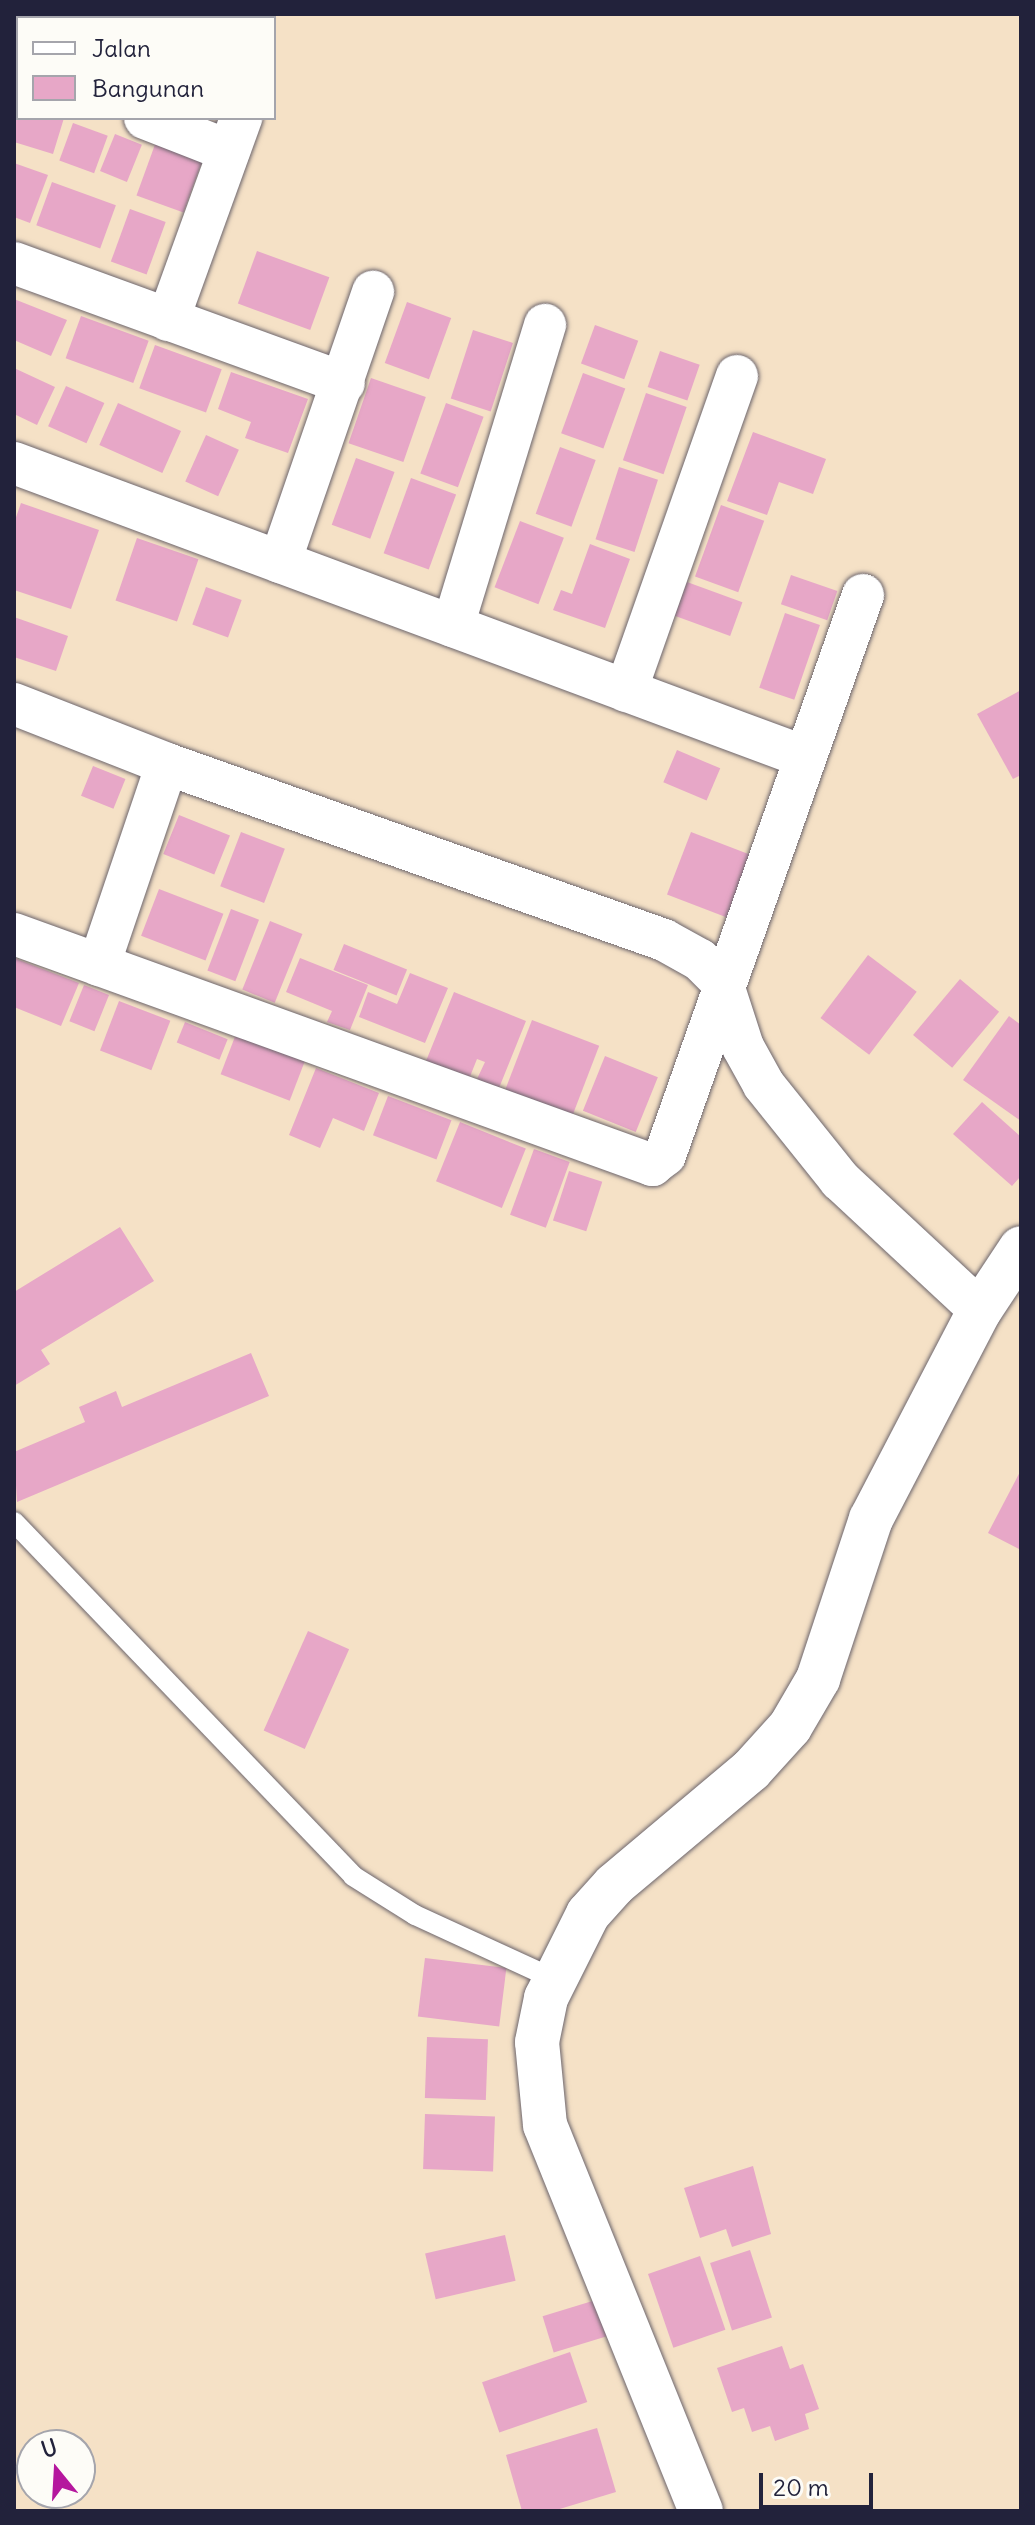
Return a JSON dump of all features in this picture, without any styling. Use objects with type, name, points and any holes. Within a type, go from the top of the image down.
[{"type":"street","points":[[156,120],[235,135],[168,320]]},
{"type":"street","points":[[14,263],[344,383]]},
{"type":"street","points":[[280,562],[373,292]]},
{"type":"street","points":[[453,626],[545,325]]},
{"type":"street","points":[[626,691],[737,376]]},
{"type":"street","points":[[14,463],[805,757]]},
{"type":"street","points":[[14,934],[642,1165],[652,1165],[665,1155],[722,982],[863,595]]},
{"type":"street","points":[[14,704],[167,764],[664,940],[700,960],[722,982],[743,1047],[764,1085],[840,1180],[980,1310]]},
{"type":"street","points":[[99,965],[167,764]]},
{"type":"street","points":[[701,2511],[545,2125],[537,2042],[552,1978],[588,1914],[614,1885],[751,1770],[790,1727],[818,1679],[871,1519],[980,1310],[1021,1248]]},
{"type":"lane","points":[[14,1522],[353,1876],[415,1915],[552,1978]]},
{"type":"building","points":[[14,100],[16,120],[63,120],[53,154],[14,142]]},
{"type":"building","points":[[73,123],[108,136],[94,173],[59,161]]},
{"type":"building","points":[[115,134],[142,145],[127,182],[100,171]]},
{"type":"building","points":[[157,139],[204,156],[183,212],[136,195]]},
{"type":"building","points":[[14,163],[48,175],[30,223],[14,217]]},
{"type":"building","points":[[52,182],[116,205],[100,248],[36,225]]},
{"type":"building","points":[[130,209],[166,222],[147,275],[111,262]]},
{"type":"building","points":[[257,251],[329,277],[310,330],[238,304]]},
{"type":"building","points":[[14,299],[67,320],[51,356],[14,340]]},
{"type":"building","points":[[407,302],[451,318],[429,379],[385,363]]},
{"type":"building","points":[[81,316],[149,341],[133,383],[66,358]]},
{"type":"building","points":[[595,325],[638,341],[624,379],[581,364]]},
{"type":"building","points":[[473,330],[513,343],[491,411],[451,398]]},
{"type":"building","points":[[155,345],[222,369],[206,413],[139,388]]},
{"type":"building","points":[[660,351],[700,365],[687,401],[648,387]]},
{"type":"building","points":[[14,368],[55,387],[37,425],[14,414]]},
{"type":"building","points":[[231,372],[308,399],[288,453],[245,438],[251,422],[218,409]]},
{"type":"building","points":[[583,373],[625,388],[603,449],[561,433]]},
{"type":"building","points":[[371,378],[426,397],[403,462],[349,443]]},
{"type":"building","points":[[66,386],[104,403],[86,443],[48,426]]},
{"type":"building","points":[[646,393],[687,407],[664,474],[623,460]]},
{"type":"building","points":[[118,403],[181,431],[162,473],[99,445]]},
{"type":"building","points":[[446,403],[484,417],[458,487],[420,473]]},
{"type":"building","points":[[753,432],[826,459],[813,494],[779,482],[767,515],[727,501]]},
{"type":"building","points":[[206,435],[239,450],[218,496],[185,482]]},
{"type":"building","points":[[560,447],[596,460],[571,527],[536,514]]},
{"type":"building","points":[[356,458],[395,472],[370,539],[332,525]]},
{"type":"building","points":[[619,467],[658,480],[635,552],[596,539]]},
{"type":"building","points":[[411,478],[456,494],[429,570],[384,553]]},
{"type":"building","points":[[21,503],[99,530],[71,609],[14,590],[14,523]]},
{"type":"building","points":[[721,505],[764,521],[738,592],[695,576]]},
{"type":"building","points":[[520,521],[564,538],[538,604],[495,587]]},
{"type":"building","points":[[137,538],[198,559],[177,622],[116,600]]},
{"type":"building","points":[[590,544],[630,559],[605,628],[553,610],[561,590],[572,594]]},
{"type":"building","points":[[791,575],[837,591],[827,620],[781,604]]},
{"type":"building","points":[[687,582],[742,602],[730,636],[675,616]]},
{"type":"building","points":[[206,587],[242,600],[228,638],[192,625]]},
{"type":"building","points":[[785,613],[820,625],[794,700],[759,688]]},
{"type":"building","points":[[14,617],[68,636],[56,671],[14,657]]},
{"type":"building","points":[[1021,690],[1021,775],[1013,779],[977,714]]},
{"type":"building","points":[[677,750],[720,768],[707,801],[663,782]]},
{"type":"building","points":[[93,766],[125,779],[113,809],[81,796]]},
{"type":"building","points":[[179,815],[230,836],[214,875],[163,854]]},
{"type":"building","points":[[241,832],[285,849],[264,903],[220,886]]},
{"type":"building","points":[[691,832],[760,859],[736,921],[667,895]]},
{"type":"building","points":[[159,889],[223,914],[205,960],[141,936]]},
{"type":"building","points":[[231,909],[259,920],[235,981],[207,971]]},
{"type":"building","points":[[270,921],[302,934],[275,1003],[242,990]]},
{"type":"building","points":[[344,944],[407,969],[397,995],[334,970]]},
{"type":"building","points":[[868,955],[917,992],[869,1055],[820,1018]]},
{"type":"building","points":[[14,958],[79,983],[61,1026],[14,1007]]},
{"type":"building","points":[[300,958],[368,985],[350,1030],[327,1022],[332,1011],[286,992]]},
{"type":"building","points":[[410,973],[448,988],[425,1043],[359,1017],[368,992],[397,1004]]},
{"type":"building","points":[[960,979],[999,1012],[952,1068],[913,1035]]},
{"type":"building","points":[[84,985],[109,995],[94,1031],[69,1021]]},
{"type":"building","points":[[454,992],[526,1021],[499,1088],[477,1079],[485,1062],[477,1059],[469,1079],[426,1061]]},
{"type":"building","points":[[119,1001],[170,1021],[151,1070],[100,1050]]},
{"type":"building","points":[[1009,1016],[1021,1025],[1021,1121],[963,1080]]},
{"type":"building","points":[[532,1020],[599,1046],[571,1120],[503,1095]]},
{"type":"building","points":[[185,1022],[228,1039],[219,1060],[177,1042]]},
{"type":"building","points":[[236,1034],[305,1061],[290,1101],[221,1074]]},
{"type":"building","points":[[605,1056],[658,1077],[636,1132],[583,1111]]},
{"type":"building","points":[[316,1068],[379,1093],[364,1131],[333,1118],[320,1148],[289,1135]]},
{"type":"building","points":[[388,1096],[451,1120],[436,1160],[373,1135]]},
{"type":"building","points":[[982,1102],[1021,1137],[1021,1176],[1012,1186],[953,1134]]},
{"type":"building","points":[[460,1122],[526,1149],[502,1208],[436,1181]]},
{"type":"building","points":[[534,1149],[570,1162],[546,1228],[510,1215]]},
{"type":"building","points":[[569,1171],[602,1182],[586,1231],[553,1220]]},
{"type":"building","points":[[120,1227],[154,1281],[41,1350],[50,1364],[14,1386],[14,1292]]},
{"type":"building","points":[[251,1353],[269,1396],[17,1502],[14,1452],[85,1422],[79,1407],[116,1391],[122,1407]]},
{"type":"building","points":[[1021,1470],[1021,1550],[988,1533]]},
{"type":"building","points":[[308,1631],[349,1649],[305,1749],[264,1731]]},
{"type":"building","points":[[425,1958],[506,1968],[499,2027],[418,2017]]},
{"type":"building","points":[[427,2037],[488,2039],[486,2100],[425,2098]]},
{"type":"building","points":[[425,2114],[495,2116],[493,2171],[423,2169]]},
{"type":"building","points":[[753,2166],[771,2234],[732,2247],[726,2229],[700,2238],[684,2188]]},
{"type":"building","points":[[505,2235],[516,2281],[436,2299],[425,2253]]},
{"type":"building","points":[[750,2250],[772,2318],[732,2331],[710,2263]]},
{"type":"building","points":[[700,2256],[725,2330],[673,2348],[648,2274]]},
{"type":"building","points":[[599,2299],[610,2335],[554,2353],[543,2316]]},
{"type":"building","points":[[782,2346],[790,2369],[803,2364],[819,2409],[805,2414],[809,2429],[775,2441],[770,2426],[752,2432],[744,2408],[732,2412],[717,2368]]},
{"type":"building","points":[[570,2352],[587,2402],[499,2432],[482,2382]]},
{"type":"building","points":[[597,2428],[616,2492],[553,2511],[522,2511],[506,2455]]}]
